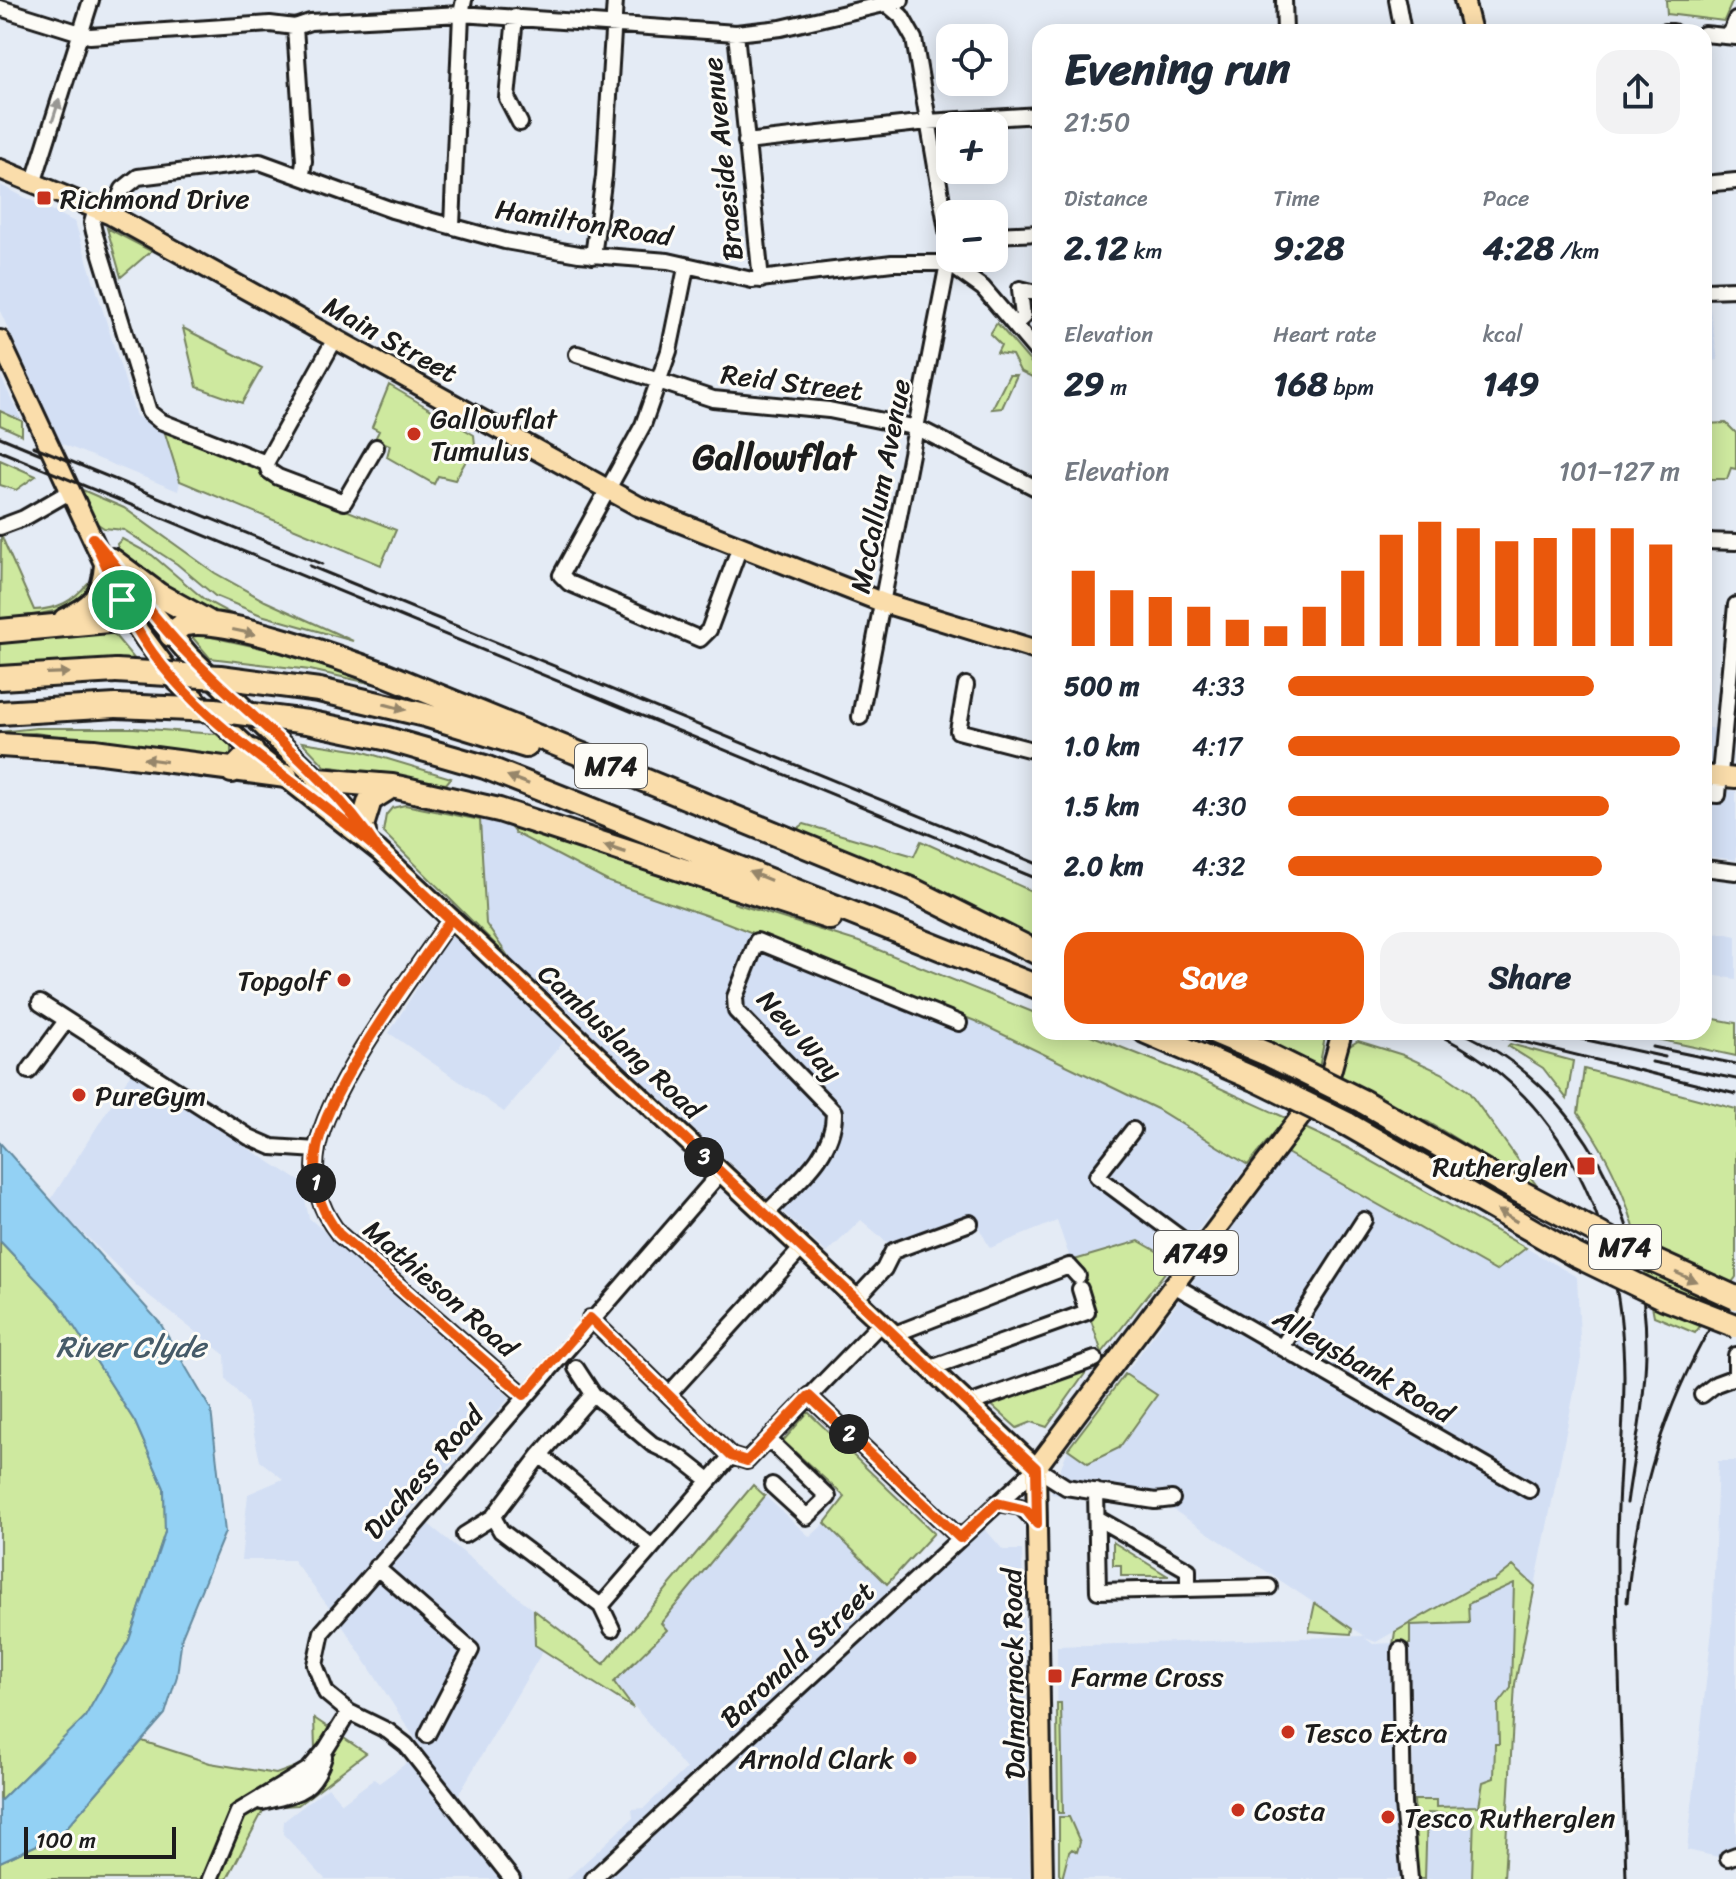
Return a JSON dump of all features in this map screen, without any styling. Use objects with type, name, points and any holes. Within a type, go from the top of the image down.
[{"type":"highway","points":[[57,623],[88,610],[95,602],[109,562]]},
{"type":"highway","name":"M74","points":[[109,562],[159,595],[212,624]]},
{"type":"highway","points":[[0,631],[57,623],[130,619]]},
{"type":"highway","name":"M74","points":[[168,631],[186,624],[212,624],[286,642],[387,675],[913,890],[1032,952]]},
{"type":"highway","name":"M74","points":[[0,678],[116,671],[220,677],[319,690],[425,715],[531,747],[1032,953]]},
{"type":"highway","name":"M74","points":[[0,713],[116,706],[215,710],[307,722],[384,738],[485,767],[1032,985]]},
{"type":"highway","points":[[0,745],[94,751],[286,776]]},
{"type":"highway","points":[[232,771],[252,751]]},
{"type":"highway","name":"M74","points":[[318,780],[392,786],[499,810],[1007,974]]},
{"type":"highway","points":[[362,826],[370,800],[392,786]]},
{"type":"highway","name":"M74","points":[[1164,1040],[1347,1124],[1575,1255],[1664,1298],[1736,1326]]},
{"type":"highway","name":"M74","points":[[1234,1040],[1362,1101],[1517,1190],[1639,1254],[1736,1298]]},
{"type":"main road","points":[[1464,0],[1470,24]]},
{"type":"main road","points":[[2,168],[33,184]]},
{"type":"main road","name":"Main Street","points":[[33,184],[104,212],[606,490],[739,549],[884,603],[1032,649]]},
{"type":"main road","name":"Cambuslang Road","points":[[0,340],[93,538],[109,562],[168,631],[362,826],[379,851]]},
{"type":"main road","name":"Cambuslang Road","points":[[109,562],[130,619],[175,679],[252,751],[379,851],[1036,1468]]},
{"type":"main road","points":[[130,619],[151,621],[168,631],[169,655],[175,679]]},
{"type":"main road","points":[[249,712],[257,737],[252,751]]},
{"type":"main road","points":[[286,776],[318,780]]},
{"type":"main road","name":"A749","points":[[1036,1468],[1329,1079],[1340,1040]]},
{"type":"main road","name":"Dalmarnock Road","points":[[1036,1468],[1043,1877]]},
{"type":"street","points":[[33,184],[91,0]]},
{"type":"street","points":[[593,256],[604,176],[616,25],[615,0]]},
{"type":"street","points":[[0,8],[80,35],[151,34],[270,24],[295,27],[310,22],[462,7],[515,17],[736,33],[867,11],[883,2],[901,0]]},
{"type":"street","points":[[1284,0],[1285,24]]},
{"type":"street","points":[[1397,0],[1402,24]]},
{"type":"street","name":"McCallum Avenue","points":[[883,2],[901,16],[914,39],[942,200]]},
{"type":"street","points":[[452,226],[462,7]]},
{"type":"street","points":[[515,17],[507,98],[520,123]]},
{"type":"street","points":[[1712,35],[1733,36],[1736,20]]},
{"type":"street","points":[[295,27],[304,161],[302,174]]},
{"type":"street","name":"Braeside Avenue","points":[[736,33],[761,280]]},
{"type":"street","points":[[746,142],[928,122],[1032,116]]},
{"type":"street","name":"Hamilton Road","points":[[104,212],[127,183],[150,174],[251,161],[302,174],[373,204],[505,241],[593,256],[668,261],[686,268],[761,280],[892,263],[936,263]]},
{"type":"street","points":[[1712,183],[1736,181]]},
{"type":"street","points":[[104,212],[92,223],[94,232],[149,412],[160,421],[266,463],[269,471],[278,477],[344,502],[376,447]]},
{"type":"street","points":[[1008,234],[1032,233]]},
{"type":"street","points":[[686,268],[659,382],[636,440],[563,566],[562,577],[700,639],[709,630],[739,549]]},
{"type":"street","name":"McCallum Avenue","points":[[860,717],[946,272]]},
{"type":"street","points":[[964,272],[1032,345]]},
{"type":"street","points":[[1015,324],[1023,317],[1020,289],[1032,292]]},
{"type":"street","points":[[1712,290],[1736,289]]},
{"type":"street","points":[[266,463],[335,339]]},
{"type":"street","name":"Reid Street","points":[[577,354],[713,399],[829,410],[918,428],[1032,486]]},
{"type":"street","points":[[0,527],[24,518],[71,491]]},
{"type":"street","points":[[1712,541],[1736,542]]},
{"type":"street","points":[[1712,795],[1718,795],[1716,776],[1727,706],[1736,605]]},
{"type":"street","points":[[966,685],[958,731],[1032,750]]},
{"type":"street","points":[[1712,869],[1736,872]]},
{"type":"street","points":[[40,1003],[249,1137],[272,1147],[317,1150],[338,1095],[450,920]]},
{"type":"street","name":"New Way","points":[[765,1215],[824,1152],[834,1134],[834,1112],[736,1011],[735,997],[757,941],[959,1023]]},
{"type":"street","points":[[29,1071],[66,1021]]},
{"type":"street","points":[[1133,1130],[1097,1176],[1198,1251]]},
{"type":"street","name":"Mathieson Road","points":[[317,1150],[316,1183],[326,1217],[339,1234],[524,1395]]},
{"type":"street","name":"Duchess Road","points":[[349,1712],[326,1693],[316,1672],[316,1651],[325,1627],[590,1318],[721,1172]]},
{"type":"street","points":[[1282,1347],[1364,1220]]},
{"type":"street","points":[[855,1300],[884,1269],[893,1251],[970,1223]]},
{"type":"street","points":[[670,1393],[801,1249]]},
{"type":"street","points":[[590,1318],[731,1456],[747,1461],[809,1396],[886,1329],[1076,1277],[1087,1312],[928,1369]]},
{"type":"street","name":"Alleysbank Road","points":[[1172,1284],[1529,1490]]},
{"type":"street","points":[[1702,1395],[1716,1384],[1736,1378],[1736,1355]]},
{"type":"street","points":[[966,1405],[1095,1359]]},
{"type":"street","points":[[576,1368],[593,1394],[652,1444],[681,1458],[709,1480]]},
{"type":"street","points":[[464,1535],[493,1517],[540,1455],[593,1394]]},
{"type":"street","points":[[809,1396],[960,1538]]},
{"type":"street","points":[[768,1439],[828,1497],[807,1517],[772,1485]]},
{"type":"street","points":[[540,1455],[652,1547]]},
{"type":"street","points":[[601,1606],[731,1456]]},
{"type":"street","points":[[1036,1468],[1066,1487],[1155,1501],[1172,1499]]},
{"type":"street","name":"Baronald Street","points":[[593,1879],[1036,1468]]},
{"type":"street","points":[[1096,1491],[1098,1591],[1269,1587]]},
{"type":"street","points":[[997,1503],[1026,1510],[1037,1524]]},
{"type":"street","points":[[493,1517],[501,1531],[601,1606],[612,1629]]},
{"type":"street","points":[[1097,1518],[1188,1570],[1188,1589]]},
{"type":"street","points":[[376,1567],[471,1650],[427,1735]]},
{"type":"street","points":[[1400,1650],[1403,1804],[1410,1879]]},
{"type":"street","points":[[210,1879],[232,1822],[242,1809],[300,1776],[326,1749],[349,1712],[388,1731],[406,1745],[512,1879]]},
{"type":"shaded area","points":[[0,185],[75,222],[136,416],[164,430],[180,481],[178,491],[60,443],[0,311]]},
{"type":"shaded area","points":[[1712,322],[1718,360],[1712,361]]},
{"type":"shaded area","points":[[0,375],[22,421],[0,411]]},
{"type":"shaded area","points":[[1712,728],[1717,729],[1712,766]]},
{"type":"shaded area","points":[[1712,788],[1736,791],[1736,860],[1712,857]]},
{"type":"shaded area","points":[[480,816],[503,818],[542,848],[570,859],[609,882],[725,922],[975,1021],[1157,1109],[1248,1165],[1174,1261],[1139,1241],[1071,1261],[1057,1221],[990,1248],[972,1215],[889,1244],[861,1220],[827,1253],[510,959],[486,924]]},
{"type":"shaded area","points":[[451,933],[564,1041],[504,1112],[389,1033]]},
{"type":"shaded area","points":[[1712,934],[1736,936],[1736,979],[1712,975]]},
{"type":"shaded area","points":[[131,1073],[301,1182],[309,1218],[510,1397],[411,1510],[534,1610],[535,1644],[544,1649],[457,1797],[525,1879],[325,1879],[283,1834],[284,1821],[328,1787],[342,1803],[374,1779],[379,1783],[423,1751],[340,1622],[293,1560],[241,1560],[248,1494],[283,1479],[260,1461],[247,1403],[226,1379],[225,1355],[138,1287],[50,1201]]},
{"type":"shaded area","points":[[1287,1153],[1495,1271],[1526,1248],[1577,1277],[1581,1358],[1535,1586],[1513,1566],[1494,1581],[1477,1585],[1376,1642],[1365,1638],[1373,1644],[1392,1643],[1397,1822],[1406,1879],[1059,1879],[1057,1646],[1364,1636],[1169,1507],[1051,1494],[1068,1449],[1088,1463],[1119,1448],[1156,1395],[1125,1374]]},
{"type":"shaded area","points":[[1718,1461],[1736,1461],[1736,1861],[1687,1850],[1712,1630]]},
{"type":"shaded area","points":[[765,1496],[810,1537],[825,1523],[887,1584],[911,1597],[985,1529],[1003,1550],[1022,1550],[1030,1879],[567,1879],[633,1818],[632,1809],[644,1808],[686,1769],[614,1682],[666,1631],[660,1623]]},
{"type":"shaded area","points":[[1514,1583],[1511,1688],[1498,1705],[1499,1744],[1495,1745],[1494,1778],[1483,1782],[1480,1806],[1436,1807],[1435,1800],[1414,1800],[1409,1625]]},
{"type":"shaded area","points":[[1427,1813],[1474,1815],[1472,1879],[1425,1879]]},
{"type":"green space","points":[[1666,0],[1733,0],[1724,21],[1667,14]]},
{"type":"green space","points":[[107,228],[151,251],[121,277]]},
{"type":"green space","points":[[997,323],[1032,364],[1032,377],[1020,371],[1012,355],[997,353],[1001,345],[990,334]]},
{"type":"green space","points":[[183,328],[262,368],[242,403],[197,387]]},
{"type":"green space","points":[[1009,375],[1017,375],[1002,408],[992,409]]},
{"type":"green space","points":[[389,385],[474,435],[475,445],[455,480],[438,476],[434,484],[387,457],[390,445],[375,439],[379,431],[372,427]]},
{"type":"green space","points":[[0,411],[22,421],[22,435],[0,425]]},
{"type":"green space","points":[[1726,423],[1736,433],[1736,469],[1731,468],[1727,479],[1712,479],[1712,424]]},
{"type":"green space","points":[[164,430],[260,469],[268,479],[396,530],[381,565],[180,481]]},
{"type":"green space","points":[[0,460],[36,476],[16,490],[0,485]]},
{"type":"green space","points":[[78,488],[124,508],[215,573],[265,601],[353,641],[261,615],[215,596],[177,564],[124,530],[104,528],[86,516]]},
{"type":"green space","points":[[1,535],[34,610],[64,603],[88,583],[92,584],[78,606],[0,622]]},
{"type":"green space","points":[[122,539],[152,555],[205,600],[244,621],[175,599],[150,584],[119,552],[117,544]]},
{"type":"green space","points":[[107,626],[137,662],[0,668],[0,639]]},
{"type":"green space","points":[[188,632],[280,652],[388,687],[310,670],[210,658]]},
{"type":"green space","points":[[36,728],[134,728],[216,734],[231,746],[231,755],[224,760],[35,733],[0,735],[0,732]]},
{"type":"green space","points":[[302,742],[361,751],[451,778],[446,784],[325,766]]},
{"type":"green space","points":[[405,805],[480,820],[486,924],[510,959],[383,832],[386,815],[392,808]]},
{"type":"green space","points":[[503,818],[735,898],[734,903],[859,942],[1032,1012],[1032,1040],[1103,1040],[1286,1118],[1248,1165],[1157,1109],[975,1021],[725,922],[609,882],[515,833]]},
{"type":"green space","points":[[804,824],[914,856],[921,841],[1032,891],[1032,939],[794,831]]},
{"type":"green space","points":[[1712,1018],[1736,1023],[1736,1056],[1661,1040],[1712,1040]]},
{"type":"green space","points":[[1263,1040],[1324,1040],[1319,1068]]},
{"type":"green space","points":[[1358,1041],[1403,1055],[1442,1073],[1468,1091],[1540,1190],[1428,1122],[1409,1116],[1339,1079],[1348,1047]]},
{"type":"green space","points":[[1508,1046],[1573,1061],[1567,1099],[1543,1068]]},
{"type":"green space","points":[[1584,1069],[1736,1109],[1736,1277],[1695,1333],[1654,1316],[1643,1261],[1619,1185],[1578,1113]]},
{"type":"green space","points":[[1305,1128],[1348,1148],[1526,1248],[1496,1271],[1287,1153]]},
{"type":"green space","points":[[0,1241],[59,1303],[135,1422],[164,1488],[165,1532],[129,1640],[85,1717],[0,1801]]},
{"type":"green space","points":[[1139,1241],[1174,1261],[1102,1353],[1071,1261]]},
{"type":"green space","points":[[1089,1368],[1047,1427],[1032,1422],[1017,1428],[987,1401]]},
{"type":"green space","points":[[1125,1374],[1157,1395],[1119,1448],[1088,1463],[1068,1449]]},
{"type":"green space","points":[[808,1412],[934,1533],[887,1584],[825,1523],[845,1497],[783,1441]]},
{"type":"green space","points":[[753,1485],[765,1496],[661,1623],[667,1630],[614,1682],[633,1708],[535,1645],[534,1610],[604,1664]]},
{"type":"green space","points":[[1113,1542],[1168,1576],[1121,1576],[1121,1565],[1113,1565]]},
{"type":"green space","points":[[1513,1566],[1535,1586],[1515,1684],[1504,1879],[1472,1879],[1474,1815],[1427,1813],[1425,1879],[1418,1879],[1414,1800],[1436,1800],[1436,1807],[1479,1806],[1483,1782],[1494,1778],[1495,1744],[1499,1744],[1498,1705],[1511,1688],[1514,1583],[1468,1604],[1469,1623],[1410,1625],[1410,1644],[1393,1645],[1395,1632],[1477,1585],[1494,1581]]},
{"type":"green space","points":[[1315,1603],[1352,1629],[1351,1634],[1309,1631]]},
{"type":"green space","points":[[1057,1703],[1061,1703],[1063,1813],[1058,1813]]},
{"type":"green space","points":[[314,1718],[366,1753],[298,1805],[265,1807],[227,1879],[0,1879],[0,1862],[61,1834],[142,1741],[210,1763],[276,1774],[306,1763],[315,1749]]},
{"type":"green space","points":[[1059,1817],[1069,1817],[1080,1842],[1077,1852],[1072,1849],[1069,1852],[1062,1879],[1059,1874]]},
{"type":"water","name":"River Clyde","points":[[0,1143],[160,1323],[211,1410],[225,1532],[182,1636],[177,1676],[165,1714],[61,1834],[0,1862],[0,1801],[85,1717],[129,1640],[165,1532],[164,1488],[135,1422],[59,1303],[0,1241]]},
{"type":"railway","points":[[0,437],[41,454]]},
{"type":"railway","points":[[33,446],[322,564]]},
{"type":"railway","points":[[0,451],[1032,877]]},
{"type":"railway","points":[[310,566],[1032,862]]},
{"type":"railway","points":[[1446,1040],[1479,1058],[1519,1092],[1552,1130],[1579,1174],[1599,1221],[1613,1271],[1621,1323],[1624,1376],[1617,1558],[1626,1879]]},
{"type":"railway","points":[[1475,1040],[1504,1056],[1541,1087],[1573,1123],[1600,1164],[1620,1208],[1635,1254],[1644,1303],[1646,1352],[1627,1503]]},
{"type":"railway","points":[[1515,1040],[1736,1094]]},
{"type":"railway","points":[[1587,1040],[1665,1057]]},
{"type":"railway","points":[[1653,1047],[1736,1064]]},
{"type":"railway","points":[[1652,1062],[1736,1079]]},
{"type":"railway","points":[[1627,1602],[1639,1518],[1661,1437],[1693,1360],[1736,1287]]},
{"type":"place","name":"Richmond Drive","points":[[44,198]]},
{"type":"place","name":"Gallowflat Tumulus","points":[[414,434]]},
{"type":"place","name":"Topgolf","points":[[344,980]]},
{"type":"place","name":"PureGym","points":[[79,1095]]},
{"type":"place","name":"Rutherglen","points":[[1586,1166]]},
{"type":"place","name":"Farme Cross","points":[[1055,1676]]},
{"type":"place","name":"Tesco Extra","points":[[1288,1732]]},
{"type":"place","name":"Arnold Clark","points":[[910,1758]]},
{"type":"place","name":"Costa","points":[[1238,1810]]},
{"type":"place","name":"Tesco Rutherglen","points":[[1388,1817]]},
{"type":"district","name":"Gallowflat","points":[[774,456]]},
{"type":"route","points":[[122,600],[93,538],[174,639],[329,790],[362,826],[379,851],[1036,1468],[1037,1524],[1026,1510],[997,1503],[960,1538],[809,1396],[747,1461],[731,1456],[590,1318],[524,1395],[339,1234],[319,1202],[315,1163],[320,1134],[360,1058],[450,920],[436,907],[379,851],[252,751],[197,703],[150,649],[130,619],[122,600]]}]
